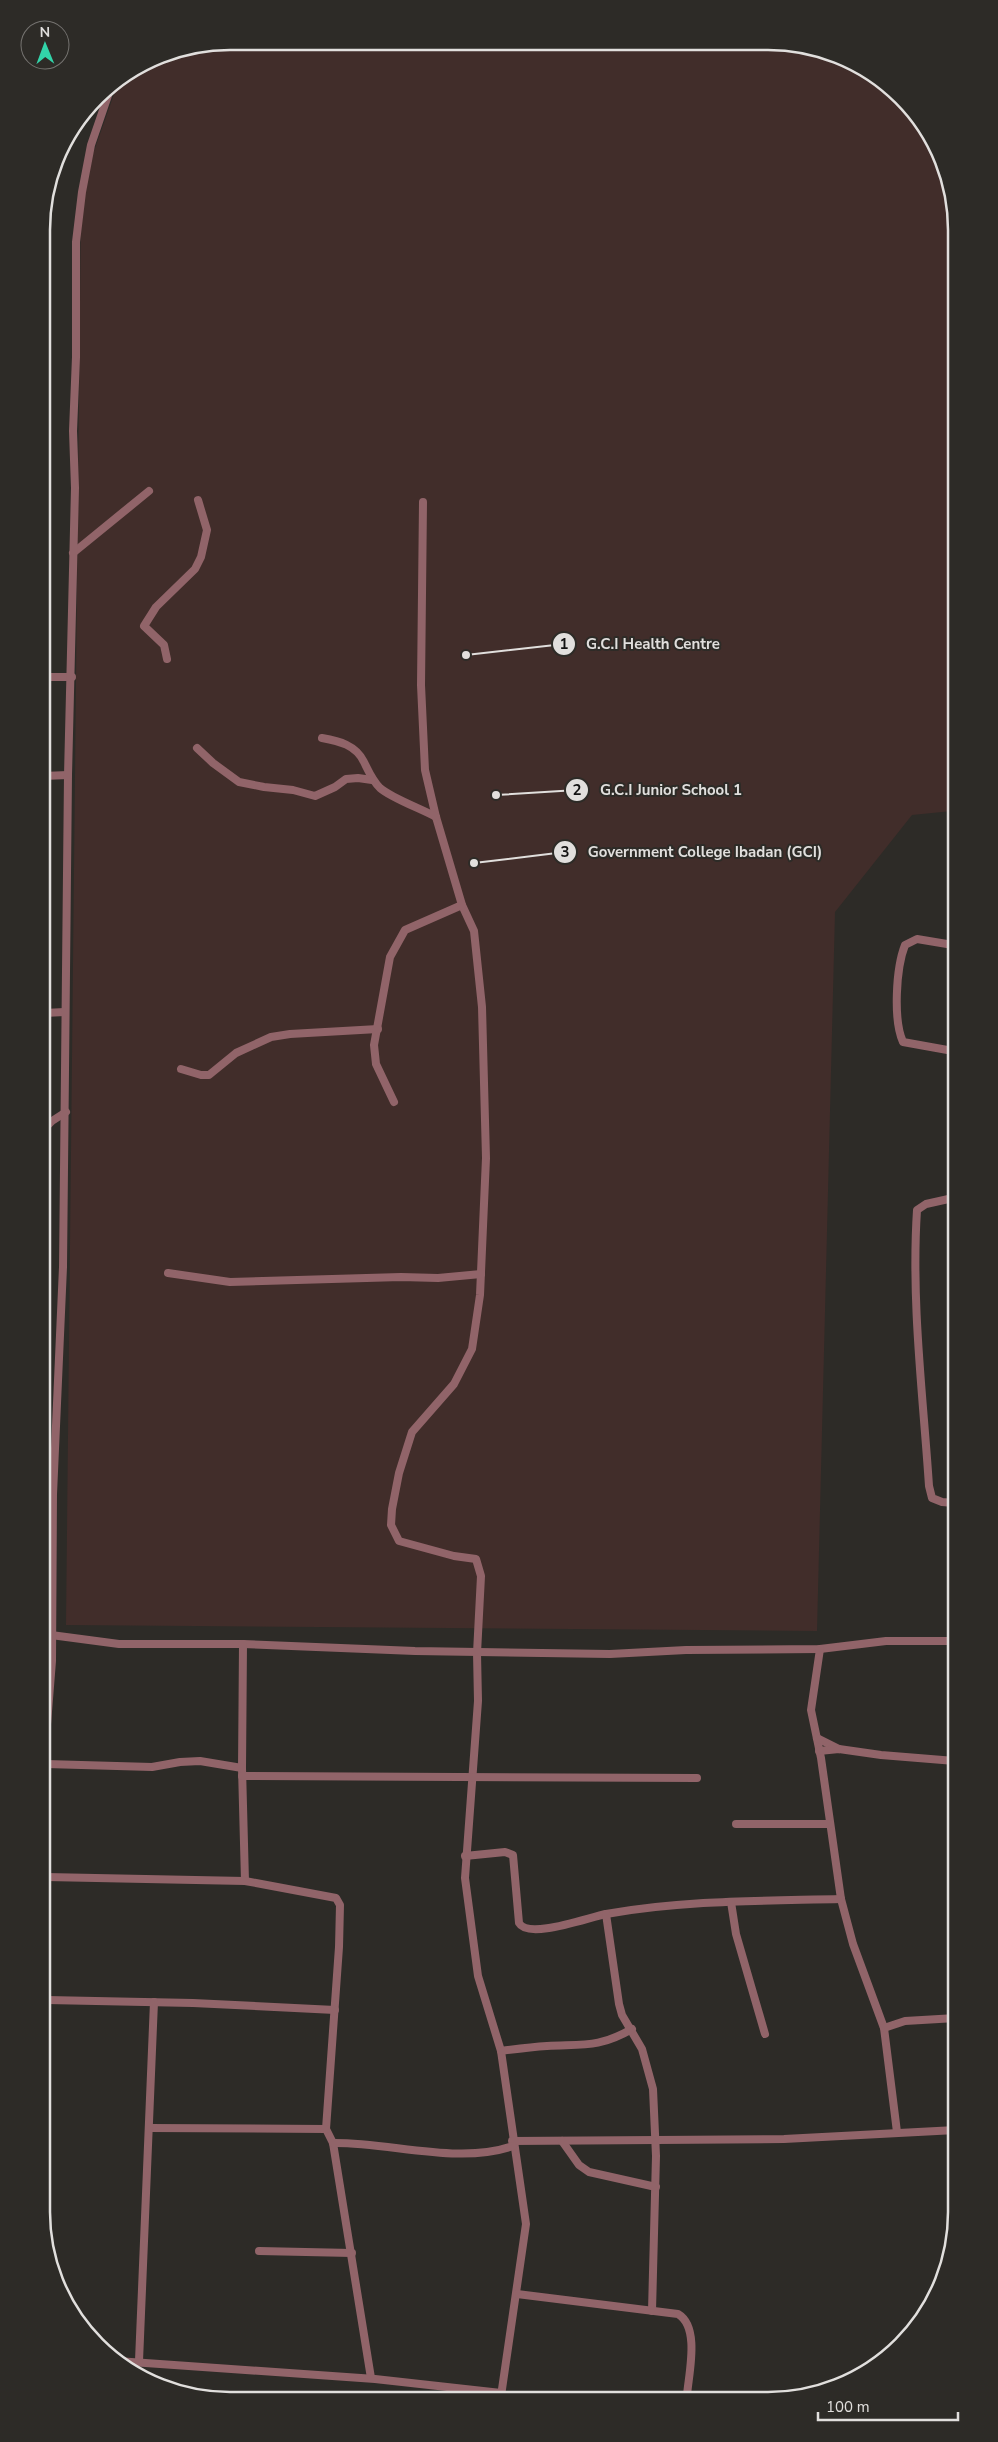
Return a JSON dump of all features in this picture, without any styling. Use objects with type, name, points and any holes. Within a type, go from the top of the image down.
[{"type":"street","points":[[50,1678],[52,1661],[50,1479],[61,1340],[62,1216],[66,1112],[65,1012],[68,775],[72,677],[75,488],[73,431],[76,357],[76,242],[82,192],[91,145],[107,99]]},
{"type":"street","points":[[73,553],[149,491]]},
{"type":"street","points":[[167,659],[164,644],[144,626],[156,607],[195,569],[201,557],[207,530],[198,500]]},
{"type":"street","points":[[423,502],[422,703],[425,770],[436,817],[462,905],[474,931],[482,1008],[486,1158],[481,1274],[472,1350],[454,1384],[412,1432],[399,1473],[391,1525],[400,1541],[454,1556],[476,1558],[481,1576],[478,1701],[465,1856],[465,1878],[478,1976],[500,2051],[526,2224],[501,2392]]},
{"type":"street","points":[[50,677],[72,677]]},
{"type":"street","points":[[322,738],[337,741],[355,749],[364,760],[372,780],[382,790],[436,817]]},
{"type":"street","points":[[197,748],[239,782],[264,787],[293,790],[315,796],[335,788],[346,779],[372,780]]},
{"type":"street","points":[[50,776],[68,775]]},
{"type":"street","points":[[394,1102],[376,1064],[374,1045],[390,957],[405,930],[462,905]]},
{"type":"street","points":[[948,944],[918,939],[905,945],[902,953],[898,984],[898,1020],[903,1042],[948,1050]]},
{"type":"street","points":[[50,1013],[65,1012]]},
{"type":"street","points":[[181,1069],[201,1075],[208,1075],[236,1053],[272,1037],[290,1034],[378,1029]]},
{"type":"street","points":[[50,1123],[66,1112]]},
{"type":"street","points":[[948,1199],[926,1204],[917,1210],[915,1234],[917,1309],[930,1486],[932,1498],[948,1502]]},
{"type":"street","points":[[168,1273],[230,1282],[401,1276],[438,1278],[481,1274]]},
{"type":"street","points":[[51,1635],[119,1644],[243,1644],[478,1652],[610,1654],[686,1650],[820,1649],[886,1641],[948,1641]]},
{"type":"street","points":[[243,1644],[242,1776],[245,1881]]},
{"type":"street","points":[[820,1649],[811,1710],[817,1738],[841,1899],[853,1944],[884,2028],[897,2132]]},
{"type":"street","points":[[817,1738],[839,1749]]},
{"type":"street","points":[[819,1751],[839,1749],[948,1760]]},
{"type":"street","points":[[50,1764],[152,1767],[200,1761],[242,1768]]},
{"type":"street","points":[[242,1776],[697,1778]]},
{"type":"street","points":[[736,1824],[830,1824]]},
{"type":"street","points":[[465,1856],[505,1852],[514,1855],[520,1923],[522,1927],[538,1930],[606,1914],[680,1903],[841,1899]]},
{"type":"street","points":[[50,1876],[245,1881],[336,1898],[340,1905],[335,2010],[326,2129],[333,2143],[371,2378]]},
{"type":"street","points":[[731,1902],[736,1934],[765,2034]]},
{"type":"street","points":[[606,1914],[619,2004],[622,2015],[632,2029],[642,2049],[653,2089],[656,2187],[652,2311]]},
{"type":"street","points":[[50,2000],[154,2002],[335,2010]]},
{"type":"street","points":[[139,2361],[154,2002]]},
{"type":"street","points":[[884,2028],[905,2021],[948,2018]]},
{"type":"street","points":[[500,2051],[545,2046],[591,2046],[621,2036],[632,2029]]},
{"type":"street","points":[[149,2128],[326,2129]]},
{"type":"street","points":[[333,2143],[360,2142],[466,2153],[500,2150],[513,2143],[784,2139],[948,2130]]},
{"type":"street","points":[[562,2141],[579,2165],[589,2172],[656,2187]]},
{"type":"street","points":[[259,2251],[352,2254]]},
{"type":"street","points":[[517,2294],[678,2314],[686,2319],[691,2332],[687,2392]]},
{"type":"street","points":[[129,2361],[371,2378],[485,2392]]},
{"type":"shaded area","points":[[218,50],[780,50],[803,53],[837,64],[858,74],[878,87],[911,120],[929,150],[942,183],[948,218],[948,811],[912,815],[835,912],[817,1631],[66,1625],[81,207],[93,154],[115,91],[120,87],[140,74],[161,64],[195,53]]},
{"type":"place","name":"G.C.I Health Centre","points":[[466,655]]},
{"type":"place","name":"G.C.I Junior School 1","points":[[496,795]]},
{"type":"place","name":"Government College Ibadan (GCI)","points":[[474,863]]}]
